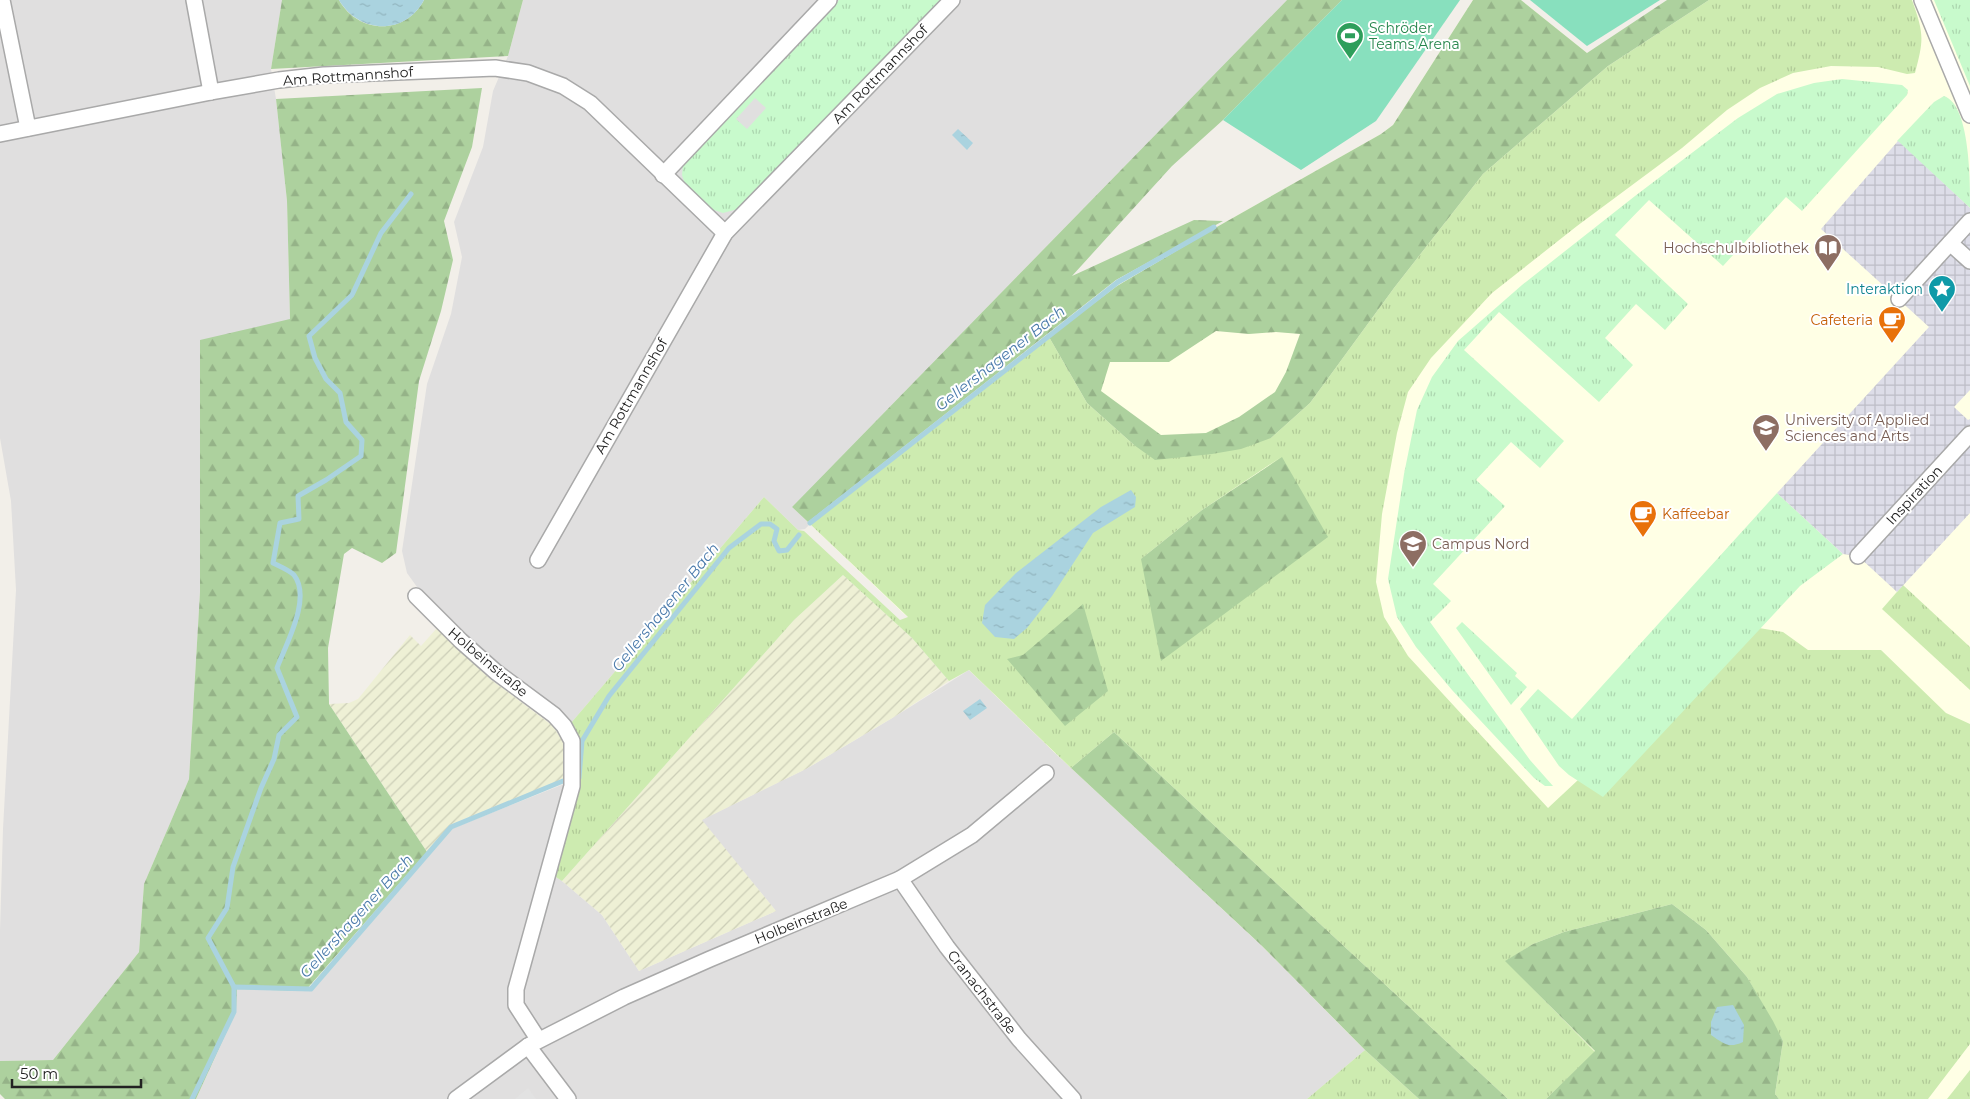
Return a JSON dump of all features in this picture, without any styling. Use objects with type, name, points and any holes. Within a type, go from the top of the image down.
[{"type":"street","points":[[2,0],[28,128]]},
{"type":"street","points":[[194,0],[211,92]]},
{"type":"street","points":[[663,176],[829,0]]},
{"type":"street","name":"Am Rottmannshof","points":[[538,560],[724,234],[952,0]]},
{"type":"street","points":[[1922,0],[1970,115]]},
{"type":"street","name":"Am Rottmannshof","points":[[0,134],[279,80],[324,75],[495,68],[528,73],[563,86],[590,103],[724,234]]},
{"type":"street","points":[[1899,300],[1970,221]]},
{"type":"street","points":[[1950,243],[1970,261]]},
{"type":"street","name":"Inspiration","points":[[1858,556],[1970,434]]},
{"type":"street","name":"Holbeinstraße","points":[[416,596],[460,641],[496,672],[554,716],[564,726],[572,741],[572,786],[516,989],[516,1005],[533,1042]]},
{"type":"street","name":"Holbeinstraße","points":[[456,1099],[533,1042],[684,970],[900,879],[972,835],[1046,774]]},
{"type":"street","name":"Cranachstraße","points":[[900,879],[947,947],[1020,1039],[1073,1099]]},
{"type":"street","points":[[533,1042],[568,1099]]},
{"type":"shaded area","points":[[0,0],[282,0],[271,69],[287,201],[290,319],[200,592],[189,779],[144,884],[139,952],[53,1060],[0,1061],[0,930],[3,829],[16,590],[11,501],[0,438]]},
{"type":"shaded area","points":[[523,0],[1287,0],[792,507],[810,524],[805,529],[798,530],[764,497],[571,723],[500,669],[430,605],[407,573],[402,551],[427,384],[451,314],[462,257],[454,222],[483,147],[493,91],[508,56]]},
{"type":"shaded area","name":"Campus Nord","points":[[1473,0],[1521,0],[1587,53],[1608,66],[1709,0],[1970,0],[1970,1099],[1419,1099],[1365,1050],[1261,945],[969,670],[902,612],[810,524],[1117,286],[1381,134],[1393,125]]},
{"type":"shaded area","points":[[1898,141],[1970,208],[1970,390],[1954,407],[1968,420],[1970,419],[1970,513],[1897,592],[1858,556],[1843,554],[1777,493],[1929,327],[1821,229]]},
{"type":"shaded area","points":[[843,575],[912,638],[949,681],[894,717],[806,769],[702,820],[776,911],[639,971],[602,915],[562,881],[794,620]]},
{"type":"shaded area","points":[[437,628],[489,678],[553,726],[563,742],[566,757],[563,779],[450,825],[427,852],[329,704],[349,703],[358,699],[410,635],[421,646]]},
{"type":"shaded area","points":[[969,670],[1261,945],[1365,1050],[1307,1099],[196,1099],[236,1011],[236,989],[312,991],[451,829],[564,784],[545,870],[562,881],[602,915],[639,971],[776,911],[701,820],[806,769]]},
{"type":"shaded area","points":[[528,1088],[536,1099],[515,1099]]},
{"type":"green space","points":[[282,0],[339,0],[347,11],[358,19],[369,24],[381,26],[394,25],[405,20],[416,12],[424,0],[523,0],[508,56],[271,69]]},
{"type":"green space","points":[[839,0],[940,0],[738,209],[723,213],[708,208],[686,188],[682,175],[683,164]],"holes":[[[755,98],[766,108],[747,129],[736,119]]]},
{"type":"green space","points":[[1287,0],[1342,0],[1223,120],[1172,166],[1072,276],[1194,220],[1223,221],[1116,280],[808,522],[792,507]]},
{"type":"green space","name":"Schröder Teams Arena","points":[[1342,0],[1460,0],[1376,121],[1301,170],[1223,120]]},
{"type":"green space","points":[[1473,0],[1521,0],[1587,53],[1667,0],[1709,0],[1608,66],[1483,174],[1394,288],[1310,403],[1271,438],[1241,449],[1155,460],[1134,445],[1087,403],[1049,337],[1117,286],[1381,134],[1393,125]],"holes":[[[1216,331],[1249,334],[1276,332],[1300,334],[1286,372],[1275,392],[1239,417],[1206,433],[1161,435],[1101,391],[1110,362],[1169,362]]]},
{"type":"green space","points":[[1530,0],[1660,0],[1587,46]]},
{"type":"green space","points":[[1709,0],[1912,0],[1921,29],[1920,52],[1915,73],[1907,74],[1878,67],[1831,66],[1793,73],[1760,88],[1727,110],[1682,148],[1577,226],[1492,293],[1431,358],[1408,392],[1397,433],[1382,514],[1376,582],[1384,617],[1408,656],[1548,808],[1578,780],[1603,796],[1759,628],[1783,632],[1808,650],[1881,650],[1946,713],[1970,724],[1970,1044],[1928,1099],[1779,1099],[1775,1094],[1783,1041],[1747,977],[1706,930],[1672,904],[1564,932],[1533,944],[1506,961],[1595,1052],[1546,1099],[1508,1099],[1114,732],[1071,768],[969,670],[949,681],[912,638],[843,575],[794,620],[562,881],[545,870],[564,784],[566,757],[563,742],[571,723],[764,497],[798,530],[804,531],[900,620],[908,617],[810,524],[1049,337],[1087,403],[1134,445],[1271,438],[1310,403],[1394,288],[1483,174],[1608,66]],"holes":[[[1281,457],[1141,559],[1202,510]]]},
{"type":"green space","points":[[1934,0],[1970,0],[1970,86]]},
{"type":"green space","points":[[1842,79],[1902,85],[1908,90],[1907,95],[1802,211],[1786,197],[1723,266],[1649,200],[1615,235],[1688,304],[1665,330],[1636,304],[1605,338],[1633,365],[1599,402],[1499,312],[1464,350],[1564,441],[1540,468],[1511,442],[1476,480],[1505,506],[1433,584],[1451,601],[1430,622],[1530,760],[1553,786],[1545,786],[1534,778],[1452,690],[1416,647],[1397,617],[1388,579],[1404,474],[1417,410],[1432,377],[1458,341],[1522,285],[1635,196],[1738,118],[1777,94],[1814,83]]},
{"type":"green space","points":[[482,88],[472,147],[444,221],[453,260],[441,311],[419,381],[396,553],[382,563],[352,548],[344,554],[328,648],[329,704],[427,852],[305,991],[237,989],[236,1011],[196,1099],[5,1099],[0,1094],[0,1061],[53,1060],[139,952],[144,884],[189,779],[200,592],[200,340],[290,319],[287,201],[276,99]]},
{"type":"green space","points":[[1944,96],[1953,102],[1964,128],[1969,163],[1970,208],[1897,141],[1934,102]]},
{"type":"green space","points":[[1282,457],[1328,537],[1161,661],[1141,559],[1202,510]]},
{"type":"green space","points":[[1777,493],[1843,554],[1800,586],[1603,797],[1569,775],[1559,766],[1520,709],[1538,689],[1572,719]]},
{"type":"green space","points":[[1903,585],[1970,647],[1970,690],[1882,609]]},
{"type":"green space","points":[[1083,604],[1108,691],[1065,726],[1007,659],[1023,655]]},
{"type":"green space","points":[[1462,622],[1517,673],[1515,676],[1527,687],[1511,705],[1456,628]]},
{"type":"green space","points":[[1114,732],[1508,1099],[1419,1099],[1365,1050],[1261,945],[1071,768]]},
{"type":"green space","points":[[1672,904],[1706,930],[1747,977],[1773,1021],[1783,1041],[1775,1094],[1779,1099],[1546,1099],[1595,1051],[1505,961],[1533,944],[1564,932]]},
{"type":"green space","points":[[1365,1050],[1419,1099],[1307,1099]]},
{"type":"green space","points":[[1970,1070],[1970,1099],[1947,1099]]},
{"type":"water","points":[[339,0],[424,0],[416,12],[406,20],[394,25],[382,26],[358,19]]},
{"type":"water","points":[[958,129],[973,143],[967,150],[952,135]]},
{"type":"water","points":[[1131,490],[1136,497],[1135,507],[1093,533],[1052,596],[1027,628],[1014,639],[995,637],[982,623],[985,605],[1016,573],[1101,507]]},
{"type":"water","points":[[980,699],[987,708],[970,720],[963,711]]},
{"type":"water","points":[[1733,1005],[1744,1025],[1743,1042],[1729,1045],[1722,1043],[1711,1035],[1711,1022],[1717,1007]]},
{"type":"waterway","points":[[234,987],[208,938],[227,908],[233,867],[261,788],[274,759],[279,735],[297,717],[277,668],[296,621],[300,596],[299,585],[294,575],[273,563],[280,523],[299,519],[298,496],[326,480],[361,456],[362,440],[346,422],[340,393],[326,379],[315,358],[309,336],[352,295],[381,233],[411,194]]},
{"type":"waterway","name":"Gellershagener Bach","points":[[810,523],[1118,282],[1214,227]]},
{"type":"waterway","name":"Gellershagener Bach","points":[[579,778],[582,741],[609,696],[729,548],[761,524],[770,524],[777,529],[774,541],[779,551],[787,550],[799,535]]},
{"type":"waterway","name":"Gellershagener Bach","points":[[192,1099],[234,1012],[234,987],[311,989],[451,827],[563,781]]},
{"type":"place","name":"Schröder Teams Arena","points":[[1350,60]]},
{"type":"place","name":"Hochschulbibliothek","points":[[1828,272]]},
{"type":"place","name":"Interaktion","points":[[1942,313]]},
{"type":"place","name":"Cafeteria","points":[[1892,344]]},
{"type":"place","name":"University of Applied Sciences and Arts","points":[[1766,452]]},
{"type":"place","name":"Kaffeebar","points":[[1643,538]]},
{"type":"place","name":"Campus Nord","points":[[1413,568]]}]
